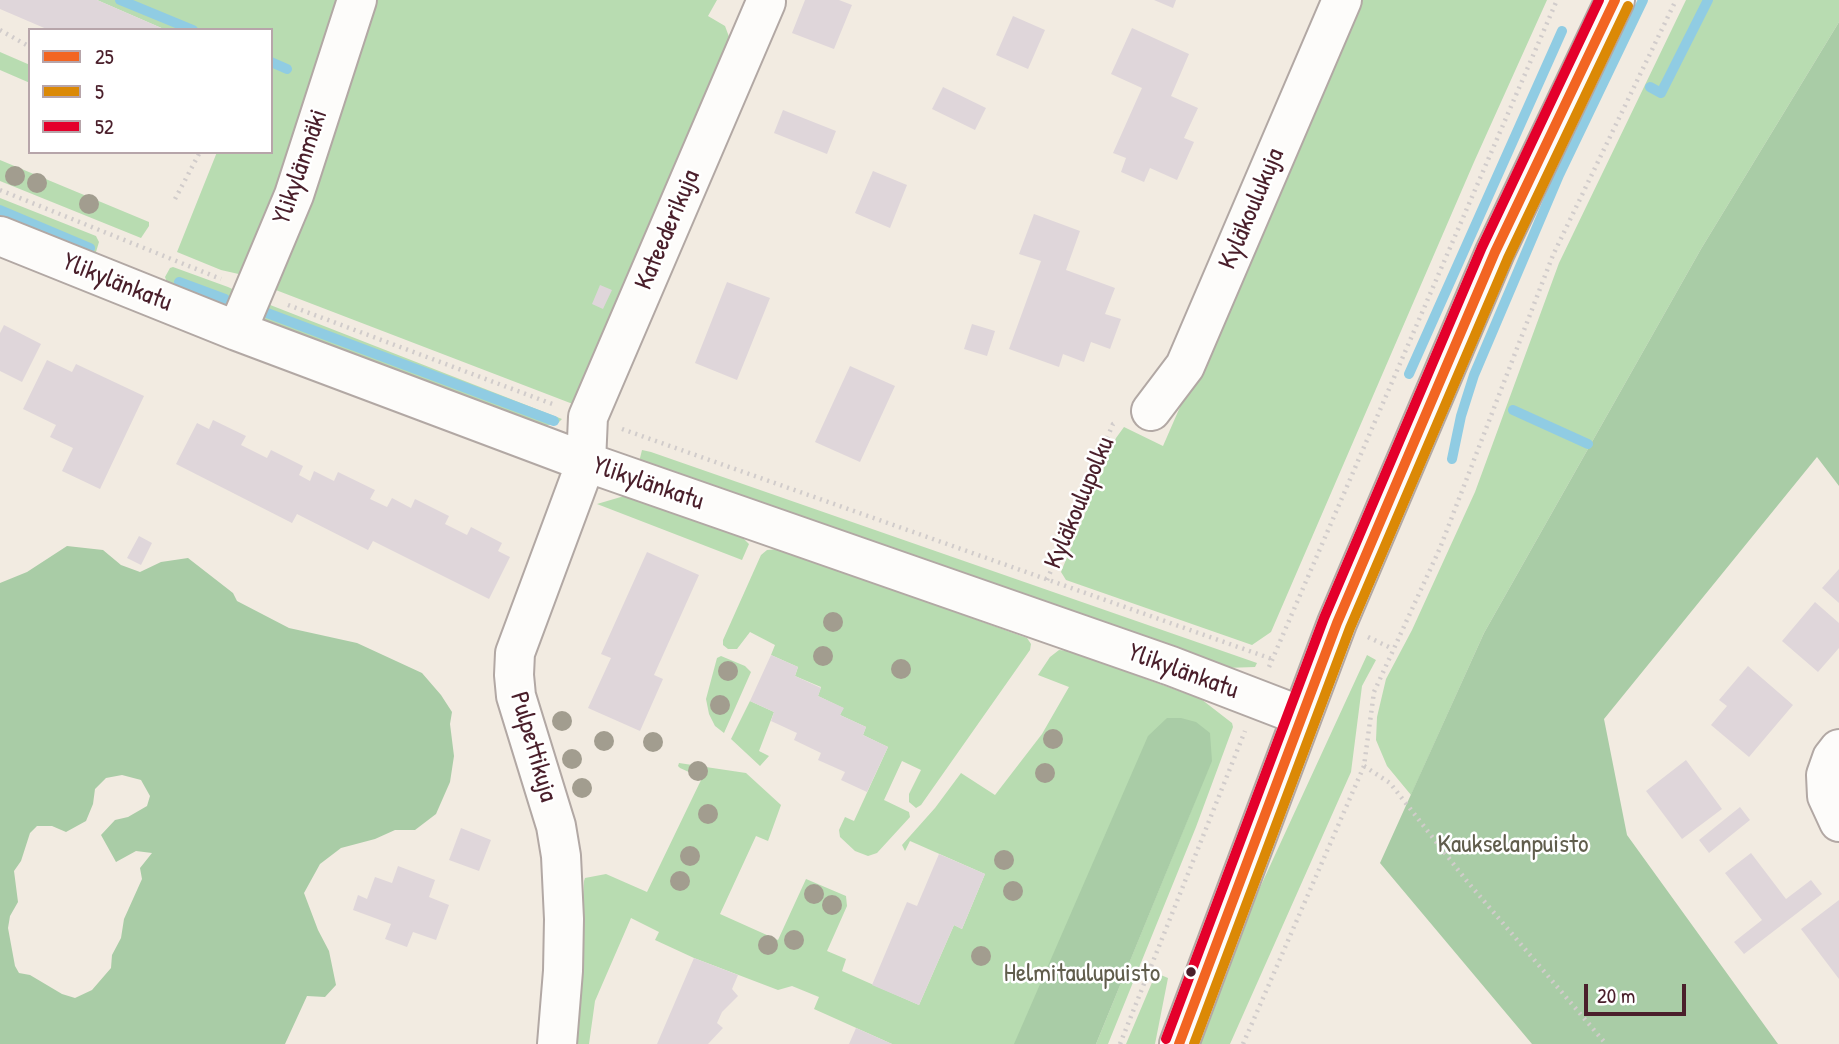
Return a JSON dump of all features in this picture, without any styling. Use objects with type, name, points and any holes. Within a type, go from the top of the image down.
[{"type":"street","name":"Ylikylänmäki","points":[[237,331],[295,195],[357,0]]},
{"type":"street","name":"Kyläkoulukuja","points":[[1151,411],[1185,366],[1342,0]]},
{"type":"street","points":[[1179,1044],[1337,623],[1495,252],[1615,0]]},
{"type":"street","name":"Kateederikuja","points":[[586,462],[589,417],[766,2]]},
{"type":"street","name":"Ylikylänkatu","points":[[0,236],[237,331],[586,462],[1171,666],[1301,716]]},
{"type":"street","name":"Pulpettikuja","points":[[556,1044],[565,919],[561,856],[556,826],[516,696],[514,664],[515,653],[586,462]]},
{"type":"street","points":[[1839,749],[1832,758],[1826,775],[1827,796],[1839,822]]},
{"type":"path","points":[[1120,1044],[1272,659],[1557,0]]},
{"type":"path","points":[[1243,1044],[1364,765],[1374,692],[1440,548],[1553,255],[1676,0]]},
{"type":"path","points":[[0,30],[28,46]]},
{"type":"path","points":[[175,199],[199,154]]},
{"type":"path","points":[[0,190],[255,292],[589,417],[1272,659]]},
{"type":"path","name":"Kyläkoulupolku","points":[[1047,580],[1113,424],[1151,411]]},
{"type":"path","points":[[1364,765],[1390,783],[1466,880],[1606,1044]]},
{"type":"green space","points":[[97,0],[344,0],[319,93],[243,275],[221,270],[177,252],[216,154],[273,154],[273,28],[161,28]]},
{"type":"green space","points":[[371,0],[717,0],[708,16],[725,26],[731,42],[578,406],[268,287]]},
{"type":"green space","points":[[1357,0],[1547,0],[1271,632],[1252,645],[1066,580],[1061,572],[1116,438],[1124,427],[1163,446]]},
{"type":"green space","points":[[1686,0],[1839,0],[1839,22],[1701,249],[1484,633],[1411,795],[1387,766],[1376,740],[1377,717],[1386,679],[1412,630],[1475,492],[1559,263]]},
{"type":"green space","name":"Kaukselanpuisto","points":[[1839,22],[1839,486],[1817,457],[1604,719],[1627,835],[1778,1044],[1532,1044],[1380,863],[1484,633],[1701,249]]},
{"type":"green space","points":[[0,52],[28,64],[28,82],[0,70]]},
{"type":"green space","points":[[0,160],[149,222],[149,226],[141,238],[0,181]]},
{"type":"green space","points":[[0,198],[96,236],[99,242],[96,252],[93,255],[0,220]]},
{"type":"green space","points":[[173,267],[241,293],[227,309],[168,285],[165,277]]},
{"type":"green space","points":[[260,301],[562,419],[556,425],[545,425],[263,323]]},
{"type":"green space","points":[[642,450],[1257,663],[1255,667],[1225,668],[639,462]]},
{"type":"green space","points":[[631,494],[738,533],[749,544],[742,560],[597,504]]},
{"type":"green space","points":[[67,546],[103,550],[121,565],[140,572],[161,562],[188,558],[233,593],[237,601],[289,628],[357,643],[422,673],[452,712],[450,724],[454,756],[450,782],[436,814],[415,830],[395,830],[375,839],[341,848],[320,864],[304,893],[329,951],[336,985],[325,997],[307,996],[285,1044],[0,1044],[0,583],[27,572]],"holes":[[[122,775],[141,780],[150,796],[147,806],[128,817],[115,820],[101,835],[116,862],[136,851],[152,853],[140,868],[142,879],[124,919],[121,938],[112,955],[111,968],[92,990],[75,998],[62,994],[30,975],[19,973],[15,966],[8,928],[10,916],[18,902],[14,871],[21,861],[30,833],[37,826],[52,826],[66,832],[86,821],[93,804],[95,789],[106,778]]]},
{"type":"green space","points":[[779,549],[1027,638],[1031,644],[1030,650],[921,805],[916,808],[909,802],[909,794],[921,770],[902,761],[884,800],[909,812],[910,817],[877,853],[868,856],[855,851],[840,837],[839,830],[845,817],[854,821],[888,747],[863,735],[866,727],[840,715],[843,708],[818,696],[821,687],[795,676],[798,667],[771,655],[775,645],[750,632],[737,649],[728,649],[723,645],[761,555],[767,550]]},
{"type":"green space","points":[[1059,650],[1069,651],[1201,699],[1232,723],[1233,727],[1196,827],[1108,1044],[1096,1044],[1196,799],[1090,1044],[892,1044],[814,1009],[819,997],[792,986],[778,990],[694,958],[655,940],[659,932],[631,918],[595,1001],[589,1044],[576,1044],[585,878],[606,874],[647,892],[702,778],[680,768],[679,763],[746,773],[781,805],[768,841],[756,836],[720,914],[778,940],[806,879],[846,896],[847,906],[827,951],[846,959],[842,971],[919,1005],[954,925],[962,929],[985,874],[910,841],[905,851],[902,845],[961,773],[995,795],[1042,734],[1069,687],[1038,675],[1050,657]]},
{"type":"green space","points":[[1367,655],[1376,660],[1362,686],[1351,772],[1230,1044],[1188,1044]]},
{"type":"green space","points":[[721,656],[745,666],[751,672],[724,733],[715,726],[706,699],[717,658]]},
{"type":"green space","points":[[750,701],[774,712],[759,751],[769,756],[760,766],[731,739]]},
{"type":"green space","name":"Helmitaulupuisto","points":[[1167,718],[1196,722],[1210,733],[1212,761],[1096,1044],[1014,1044],[1148,736]]},
{"type":"green space","points":[[1156,973],[1168,978],[1155,1044],[1126,1044]]},
{"type":"building","points":[[0,0],[97,0],[161,28],[44,28],[0,9]]},
{"type":"building","points":[[805,0],[839,0],[852,5],[834,49],[792,33]]},
{"type":"building","points":[[1154,0],[1176,0],[1173,8]]},
{"type":"building","points":[[1013,16],[1045,30],[1028,69],[996,55]]},
{"type":"building","points":[[1132,28],[1189,54],[1171,96],[1198,108],[1184,138],[1194,142],[1177,180],[1150,168],[1144,182],[1121,172],[1126,158],[1113,153],[1142,88],[1111,74]]},
{"type":"building","points":[[943,87],[986,108],[975,130],[932,109]]},
{"type":"building","points":[[783,110],[836,131],[827,154],[774,133]]},
{"type":"building","points":[[873,171],[907,185],[890,228],[855,213]]},
{"type":"building","points":[[1034,214],[1080,231],[1066,270],[1115,288],[1105,314],[1121,319],[1110,349],[1091,342],[1084,362],[1063,354],[1059,367],[1009,349],[1041,261],[1019,254]]},
{"type":"building","points":[[727,282],[770,298],[737,380],[695,363]]},
{"type":"building","points":[[600,285],[612,290],[603,309],[592,304]]},
{"type":"building","points":[[972,324],[995,331],[987,356],[964,349]]},
{"type":"building","points":[[4,325],[41,344],[22,382],[0,371],[0,333]]},
{"type":"building","points":[[47,360],[72,372],[76,364],[144,396],[100,489],[62,471],[73,448],[50,437],[56,425],[23,409]]},
{"type":"building","points":[[850,366],[895,386],[860,462],[815,442]]},
{"type":"building","points":[[213,420],[246,436],[241,445],[267,458],[271,450],[303,466],[299,475],[310,481],[314,471],[334,481],[338,472],[375,490],[370,499],[387,507],[392,498],[411,508],[415,499],[449,516],[445,524],[467,535],[471,527],[502,543],[498,551],[510,557],[489,599],[373,541],[368,550],[297,514],[292,523],[176,464],[197,423],[209,429]]},
{"type":"building","points":[[139,536],[152,543],[141,565],[127,558]]},
{"type":"building","points":[[647,552],[699,575],[654,675],[663,679],[640,731],[588,708],[611,658],[601,654]]},
{"type":"building","points":[[1839,569],[1839,603],[1822,588]]},
{"type":"building","points":[[1815,602],[1839,623],[1839,648],[1818,672],[1782,641]]},
{"type":"building","points":[[771,655],[798,667],[795,676],[821,688],[818,696],[844,708],[840,715],[866,727],[863,735],[888,747],[867,792],[841,780],[845,772],[818,760],[821,753],[794,740],[797,733],[771,721],[774,712],[750,701]]},
{"type":"building","points":[[1748,666],[1793,705],[1749,757],[1711,725],[1727,706],[1719,700]]},
{"type":"building","points":[[1686,760],[1722,809],[1682,839],[1646,791]]},
{"type":"building","points":[[1740,807],[1750,820],[1709,853],[1699,840]]},
{"type":"building","points":[[461,828],[491,840],[479,871],[449,860]]},
{"type":"building","points":[[1751,853],[1786,899],[1811,880],[1822,894],[1744,954],[1734,942],[1762,920],[1725,873]]},
{"type":"building","points":[[939,854],[985,874],[962,929],[954,925],[919,1005],[872,985],[907,902],[917,906]]},
{"type":"building","points":[[398,866],[435,880],[429,897],[449,905],[436,940],[413,932],[407,947],[385,939],[391,924],[353,910],[358,895],[367,899],[375,877],[392,883]]},
{"type":"building","points":[[1839,900],[1839,979],[1801,929]]},
{"type":"building","points":[[694,958],[738,975],[732,989],[738,996],[722,1012],[717,1023],[723,1028],[708,1044],[657,1044]]},
{"type":"building","points":[[856,1028],[892,1044],[849,1044]]},
{"type":"waterway","points":[[120,0],[188,28]]},
{"type":"waterway","points":[[1452,459],[1461,416],[1474,375],[1559,175],[1643,0]]},
{"type":"waterway","points":[[1650,87],[1661,93],[1708,0]]},
{"type":"waterway","points":[[1409,374],[1562,31]]},
{"type":"waterway","points":[[273,63],[287,69]]},
{"type":"waterway","points":[[0,210],[90,248]]},
{"type":"waterway","points":[[179,282],[225,299]]},
{"type":"waterway","points":[[267,313],[554,421]]},
{"type":"waterway","points":[[1513,410],[1588,444]]},
{"type":"transit line","name":"52","points":[[1166,1039],[1324,618],[1482,247],[1599,0]]},
{"type":"transit line","name":"25","points":[[1179,1044],[1337,623],[1495,252],[1615,0]]},
{"type":"transit line","name":"5","points":[[1194,1044],[1350,628],[1508,258],[1628,6]]}]
